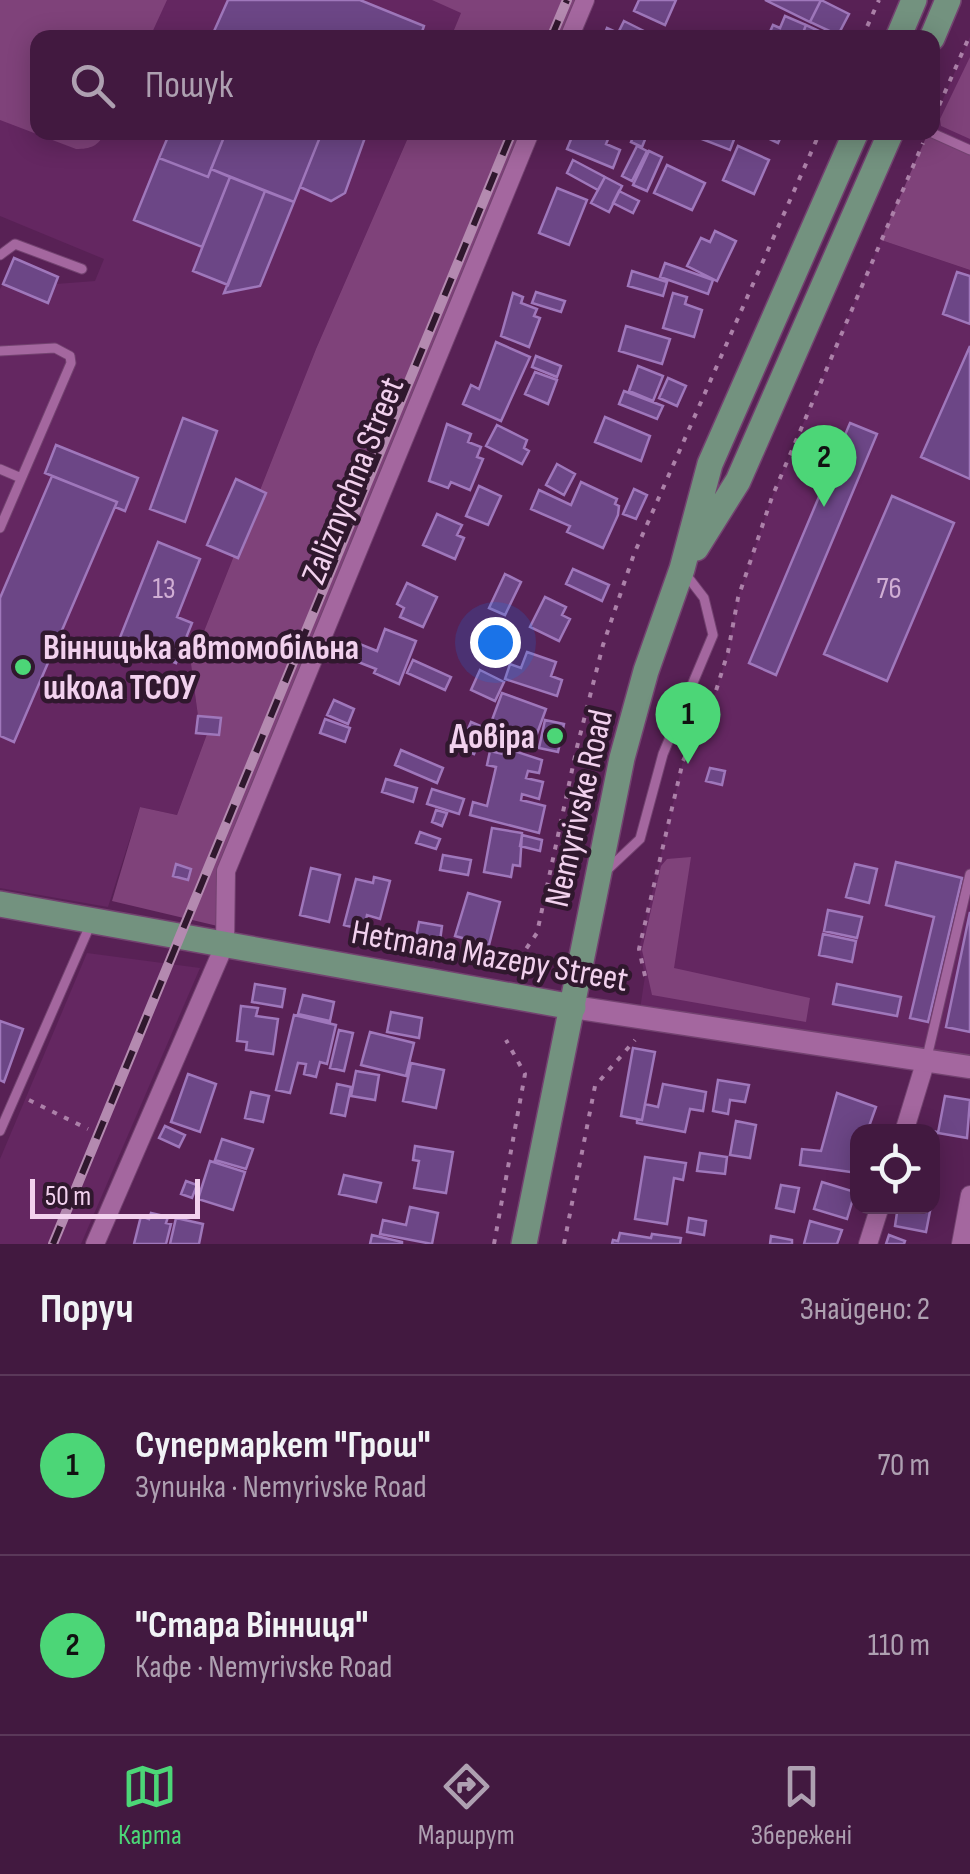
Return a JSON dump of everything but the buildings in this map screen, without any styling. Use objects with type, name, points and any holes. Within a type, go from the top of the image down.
[{"type":"main road","points":[[901,30],[914,0]]},
{"type":"main road","points":[[935,30],[948,0]]},
{"type":"main road","name":"Nemyrivske Road","points":[[524,1244],[596,879],[622,758],[646,671],[682,570],[710,464],[852,140]]},
{"type":"main road","name":"Nemyrivske Road","points":[[682,570],[738,481],[888,140]]},
{"type":"main road","name":"Hetmana Mazepy Street","points":[[0,904],[573,1007]]},
{"type":"street","points":[[572,30],[585,0]]},
{"type":"street","name":"Zaliznychna Street","points":[[94,1244],[225,944],[226,871],[527,140]]},
{"type":"street","name":"Hetmana Mazepy Street","points":[[573,1007],[970,1067]]},
{"type":"street","points":[[906,1124],[926,1060]]},
{"type":"street","points":[[961,1244],[970,1195]]},
{"type":"street","points":[[868,1244],[877,1214]]},
{"type":"lane","points":[[940,137],[970,150]]},
{"type":"lane","points":[[0,255],[15,244],[82,269]]},
{"type":"lane","points":[[0,351],[55,348],[70,356],[0,528]]},
{"type":"lane","points":[[0,469],[21,478]]},
{"type":"lane","points":[[596,879],[640,839],[662,754],[713,635],[704,598],[682,570]]},
{"type":"lane","points":[[926,1060],[970,874]]},
{"type":"lane","points":[[0,1131],[92,920]]},
{"type":"path","points":[[866,30],[879,0]]},
{"type":"path","points":[[940,104],[970,35]]},
{"type":"path","points":[[519,959],[536,932],[598,662],[634,554],[816,140]]},
{"type":"path","points":[[645,976],[639,949],[683,761],[715,694],[738,598],[772,497],[926,140]]},
{"type":"path","points":[[494,1244],[526,1074],[506,1040]]},
{"type":"path","points":[[564,1244],[594,1086],[635,1040]]},
{"type":"path","points":[[16,1094],[88,1129]]},
{"type":"shaded area","points":[[0,0],[467,0],[454,30],[30,30],[30,140],[407,140],[316,349],[191,664],[198,716],[196,733],[207,734],[177,815],[140,807],[108,907],[0,888],[0,289],[3,284],[47,303],[56,284],[95,281],[104,259],[0,216]]},
{"type":"shaded area","points":[[0,0],[167,0],[153,30],[30,30],[30,131],[0,120]]},
{"type":"shaded area","points":[[432,0],[585,0],[572,30],[454,30],[461,13]]},
{"type":"shaded area","points":[[970,37],[970,150],[940,136],[940,106]]},
{"type":"shaded area","points":[[970,57],[970,139],[941,126],[940,119]]},
{"type":"shaded area","points":[[940,138],[970,150],[970,270],[881,240],[925,140]]},
{"type":"shaded area","points":[[52,140],[100,140],[90,147],[76,149]]},
{"type":"shaded area","points":[[407,140],[527,140],[226,871],[226,928],[112,901],[140,807],[177,815],[207,734],[219,735],[221,718],[198,716],[191,664],[316,349]]},
{"type":"shaded area","points":[[881,240],[970,270],[970,1067],[639,1016],[645,976],[639,949],[683,761],[715,694],[738,598],[772,497]]},
{"type":"shaded area","points":[[691,857],[674,968],[810,998],[806,1022],[652,995],[642,950],[661,866],[667,859]]},
{"type":"shaded area","points":[[87,953],[200,968],[81,1244],[0,1244],[0,1159]]},
{"type":"railway","points":[[554,30],[567,0]]},
{"type":"railway","points":[[53,1244],[509,140]]},
{"type":"place","name":"\"Стара Вінниця\"","points":[[824,507]]},
{"type":"place","name":"Вінницька автомобільна школа ТСОУ","points":[[23,667]]},
{"type":"place","name":"Довіра","points":[[555,736]]},
{"type":"place","name":"Супермаркет \"Грош\"","points":[[688,764]]}]
